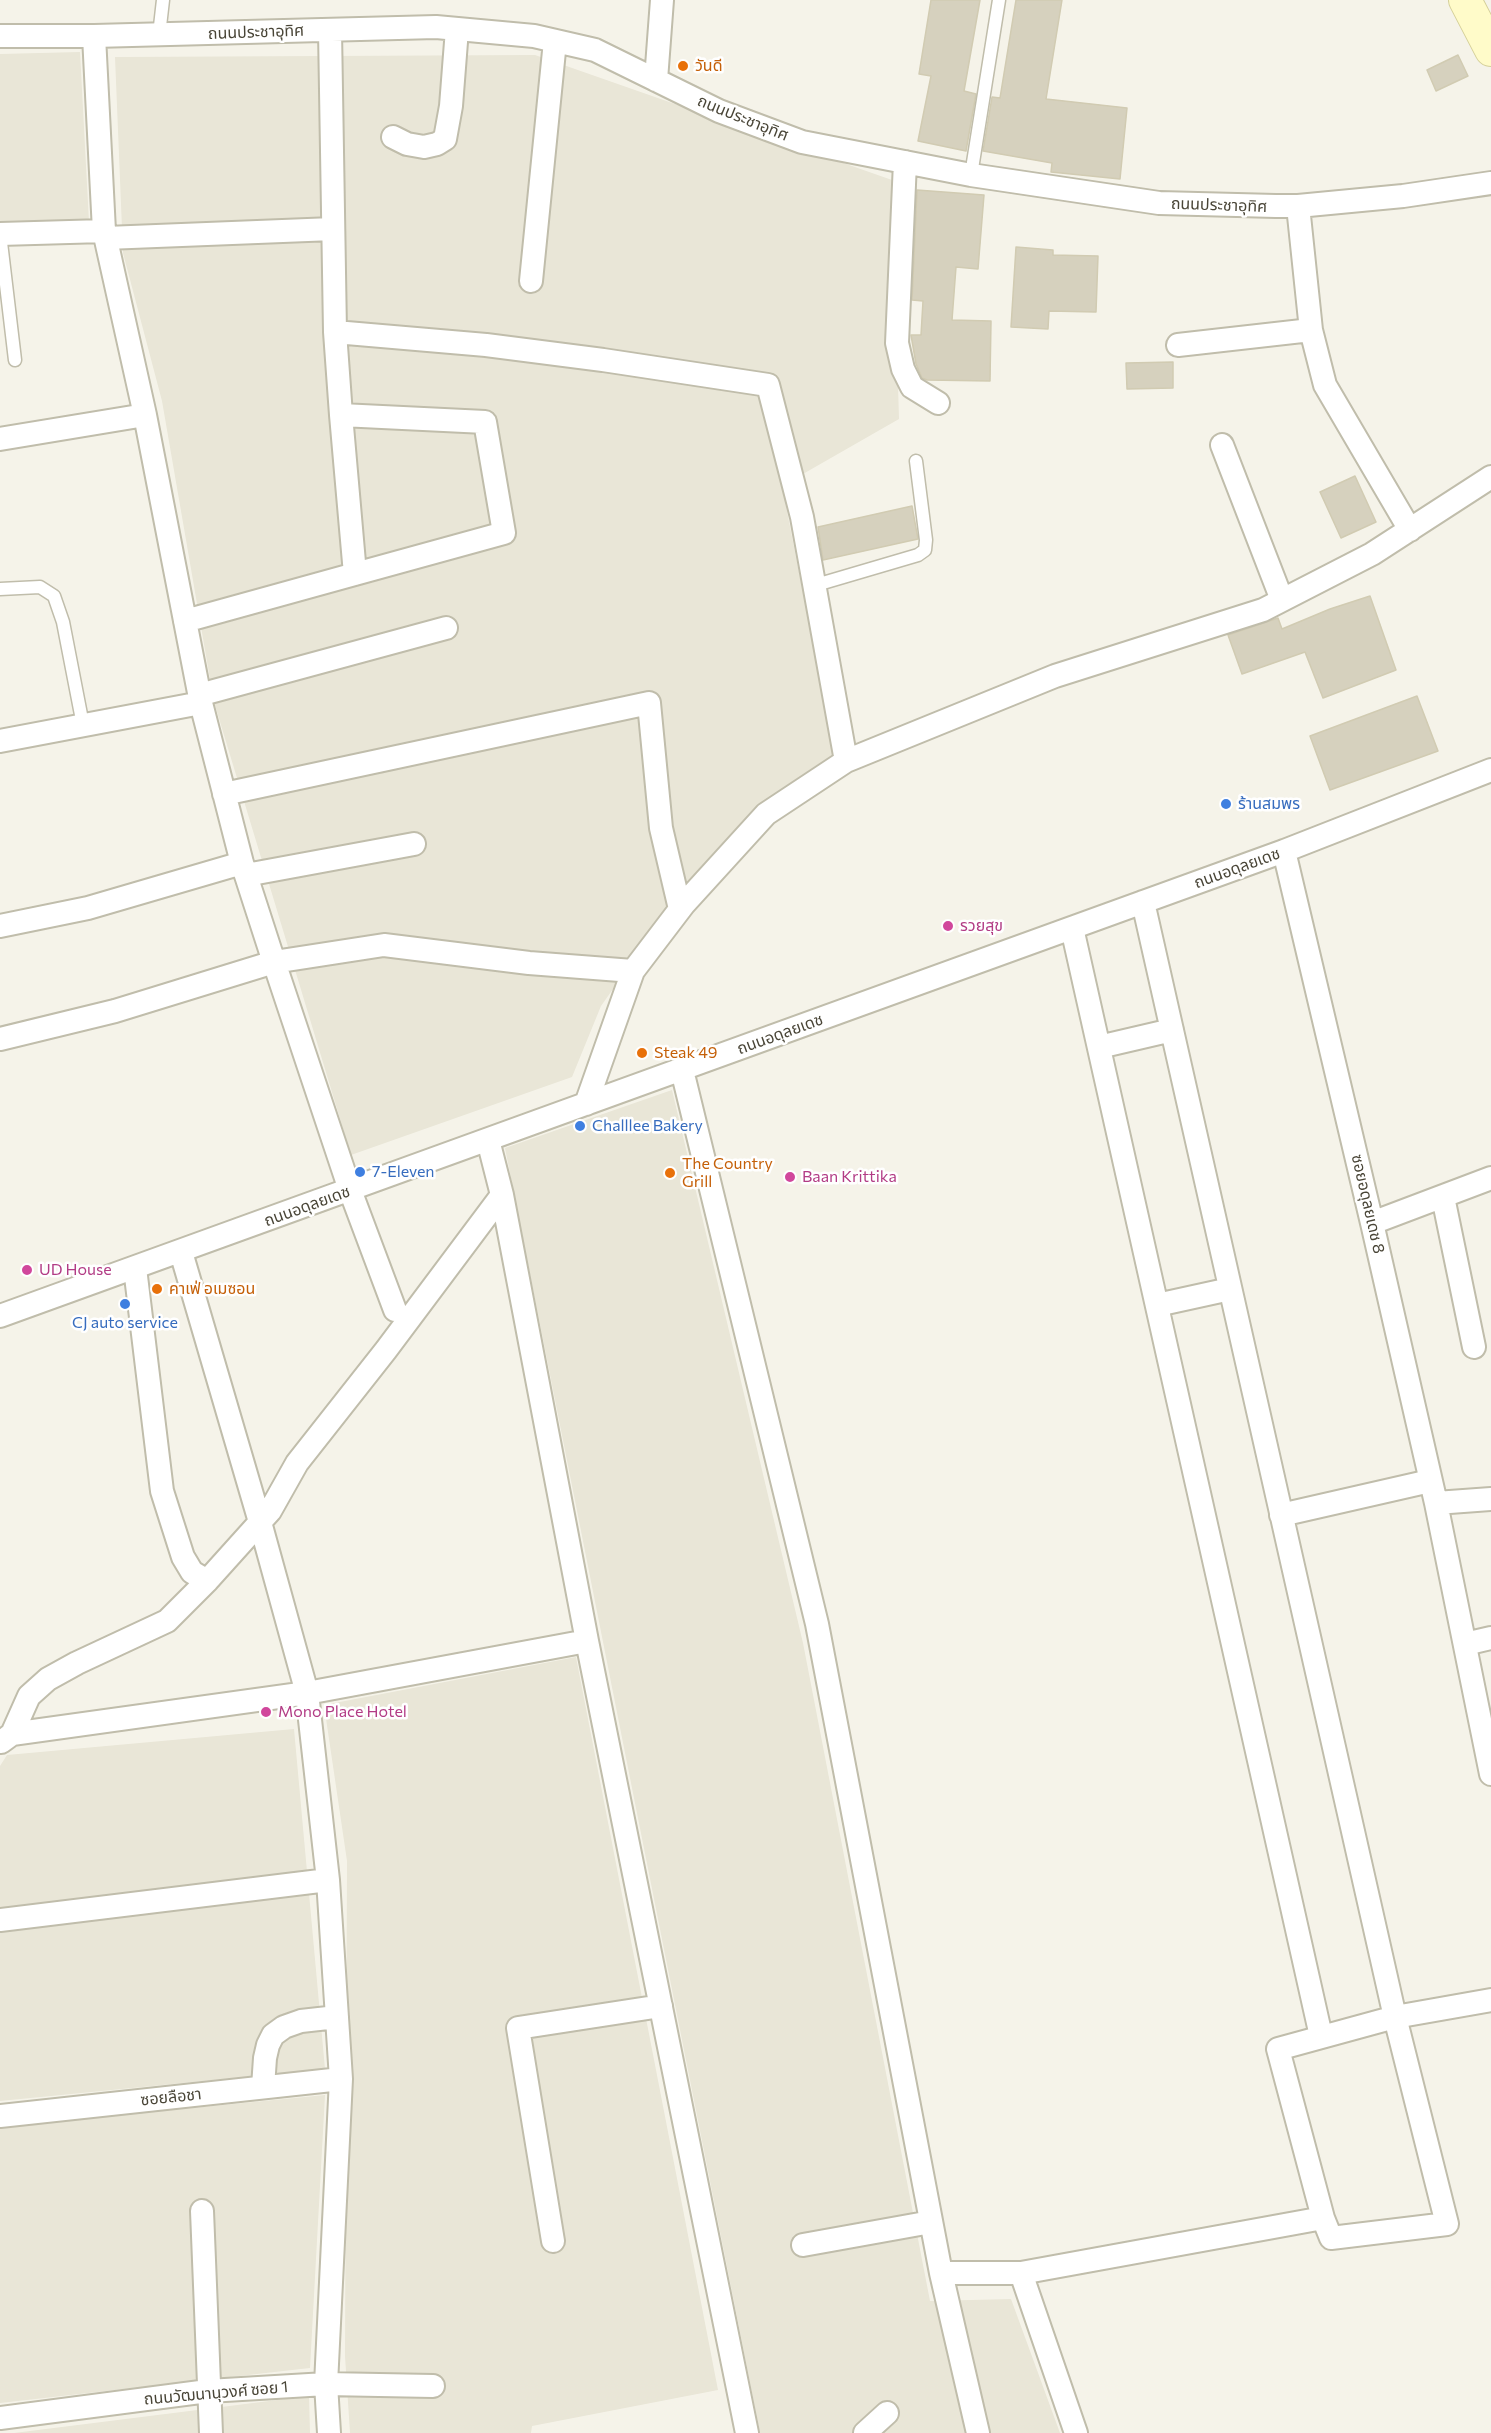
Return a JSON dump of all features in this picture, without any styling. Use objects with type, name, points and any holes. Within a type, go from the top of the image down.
[{"type":"street","points":[[656,80],[662,0]]},
{"type":"street","points":[[1466,0],[1491,50]]},
{"type":"street","name":"ถนนประชาอุทิศ","points":[[0,36],[94,36],[436,27],[534,36],[595,50],[719,111],[802,142],[971,175],[1159,203],[1298,206],[1403,196],[1491,183]]},
{"type":"street","points":[[393,137],[407,144],[424,147],[437,144],[445,139],[450,118],[457,29]]},
{"type":"street","points":[[330,30],[335,333],[355,574]]},
{"type":"street","points":[[94,36],[105,235],[145,415],[200,699],[244,869],[273,962],[350,1190],[395,1310]]},
{"type":"street","points":[[531,281],[555,41]]},
{"type":"street","points":[[905,162],[897,343],[903,369],[912,387],[938,403]]},
{"type":"street","points":[[1298,206],[1311,330],[1325,385],[1410,530]]},
{"type":"street","points":[[0,234],[105,235],[333,230]]},
{"type":"street","points":[[1178,345],[1311,330]]},
{"type":"street","points":[[335,333],[497,347],[603,360],[768,385],[802,517],[846,761]]},
{"type":"street","points":[[0,439],[145,415]]},
{"type":"street","points":[[184,621],[504,532],[485,422],[341,415]]},
{"type":"street","points":[[1222,445],[1282,600]]},
{"type":"street","points":[[586,1104],[633,970],[680,909],[766,814],[846,761],[1055,676],[1263,610],[1372,554],[1491,477]]},
{"type":"street","points":[[0,741],[200,699],[446,628]]},
{"type":"street","points":[[224,794],[649,703],[661,828],[680,909]]},
{"type":"street","name":"ถนนอดุลยเดช","points":[[0,1316],[1284,851],[1491,770]]},
{"type":"street","points":[[0,926],[88,908],[244,869],[414,844]]},
{"type":"street","name":"ซอยอดุลยเดช 8","points":[[1284,851],[1436,1503],[1491,1774]]},
{"type":"street","points":[[1143,902],[1395,2017],[1447,2224],[1331,2238],[1323,2218],[1278,2049],[1395,2017],[1491,2000]]},
{"type":"street","points":[[1072,928],[1322,2036]]},
{"type":"street","points":[[0,1039],[115,1011],[273,962],[384,945],[529,963],[633,970]]},
{"type":"street","points":[[1099,1047],[1172,1030]]},
{"type":"street","points":[[682,1070],[818,1624],[941,2273],[978,2433]]},
{"type":"street","points":[[488,1140],[502,1196],[588,1641],[747,2433]]},
{"type":"street","points":[[1372,1223],[1491,1178]]},
{"type":"street","points":[[6,1739],[29,1696],[48,1679],[167,1621],[207,1581],[270,1511],[297,1463],[502,1196]]},
{"type":"street","points":[[1443,1197],[1474,1347]]},
{"type":"street","points":[[180,1252],[260,1522],[307,1693],[328,1880],[341,2079],[326,2384],[329,2433]]},
{"type":"street","points":[[135,1268],[162,1491],[183,1557],[192,1572],[207,1581]]},
{"type":"street","points":[[1157,1305],[1230,1289]]},
{"type":"street","points":[[1281,1515],[1430,1481]]},
{"type":"street","points":[[1436,1503],[1491,1499]]},
{"type":"street","points":[[1465,1644],[1491,1638]]},
{"type":"street","points":[[6,1739],[307,1693],[588,1641]]},
{"type":"street","points":[[0,1920],[328,1880]]},
{"type":"street","points":[[553,2241],[518,2028],[661,2006]]},
{"type":"street","points":[[263,2087],[265,2058],[273,2035],[284,2027],[301,2021],[337,2018]]},
{"type":"street","name":"ซอยลือชา","points":[[0,2116],[341,2079]]},
{"type":"street","points":[[202,2211],[211,2433]]},
{"type":"street","points":[[941,2273],[1021,2273],[1323,2218]]},
{"type":"street","points":[[803,2246],[931,2222]]},
{"type":"street","points":[[1021,2273],[1076,2433]]},
{"type":"street","name":"ถนนวัฒนานุวงศ์ ซอย 1","points":[[0,2418],[208,2391],[326,2384],[433,2386]]},
{"type":"street","points":[[865,2433],[887,2413]]},
{"type":"lane","points":[[159,34],[163,0]]},
{"type":"lane","points":[[971,175],[999,0]]},
{"type":"lane","points":[[0,234],[15,360]]},
{"type":"lane","points":[[816,585],[918,555],[925,550],[926,540],[916,461]]},
{"type":"lane","points":[[0,590],[40,587],[54,596],[63,622],[83,725]]},
{"type":"shaded area","points":[[80,52],[89,222],[0,226],[0,54]]},
{"type":"shaded area","points":[[535,55],[892,180],[899,419],[782,486],[835,755],[765,800],[690,880],[601,1006],[572,1077],[351,1155],[214,702],[162,401],[123,253],[115,57]]},
{"type":"shaded area","points":[[672,1090],[803,1643],[930,2301],[1011,2299],[1060,2433],[760,2433],[505,1148]]},
{"type":"shaded area","points":[[576,1657],[718,2390],[532,2426],[531,2433],[350,2433],[345,2356],[347,1861],[324,1705]]},
{"type":"shaded area","points":[[294,1729],[325,2069],[0,2101],[0,1766],[7,1755]]},
{"type":"shaded area","points":[[325,2095],[310,2368],[0,2403],[0,2127]]},
{"type":"shaded area","points":[[309,2396],[310,2433],[14,2433]]},
{"type":"building","points":[[931,0],[980,0],[964,91],[976,94],[966,151],[918,141],[931,76],[919,74]]},
{"type":"building","points":[[1016,0],[1062,0],[1046,99],[1127,108],[1120,179],[1051,172],[1052,163],[983,151],[992,97],[1000,98]]},
{"type":"building","points":[[1458,55],[1468,76],[1436,91],[1427,70]]},
{"type":"building","points":[[917,190],[984,195],[978,269],[956,267],[952,320],[991,321],[990,381],[927,380],[922,378],[916,364],[911,335],[921,335],[923,301],[912,300]]},
{"type":"building","points":[[1016,247],[1053,250],[1053,255],[1098,256],[1096,312],[1049,311],[1048,329],[1011,327]]},
{"type":"building","points":[[1173,362],[1173,388],[1127,389],[1126,363]]},
{"type":"building","points":[[1355,476],[1376,522],[1341,538],[1320,492]]},
{"type":"building","points":[[912,506],[918,539],[823,560],[818,527]]},
{"type":"building","points":[[1370,596],[1396,670],[1323,698],[1305,652],[1242,674],[1228,635],[1278,618],[1282,629],[1330,609]]},
{"type":"building","points":[[1417,696],[1438,751],[1330,790],[1310,736]]},
{"type":"place","name":"วันดี","points":[[683,66]]},
{"type":"place","name":"ร้านสมพร","points":[[1226,804]]},
{"type":"place","name":"รวยสุข","points":[[948,926]]},
{"type":"place","name":"Steak 49","points":[[642,1053]]},
{"type":"place","name":"Challlee Bakery","points":[[580,1126]]},
{"type":"place","name":"7-Eleven","points":[[360,1172]]},
{"type":"place","name":"The Country Grill","points":[[670,1173]]},
{"type":"place","name":"Baan Krittika","points":[[790,1177]]},
{"type":"place","name":"UD House","points":[[27,1270]]},
{"type":"place","name":"คาเฟ่ อเมซอน","points":[[157,1289]]},
{"type":"place","name":"CJ auto service","points":[[125,1304]]},
{"type":"place","name":"Mono Place Hotel","points":[[266,1712]]}]
